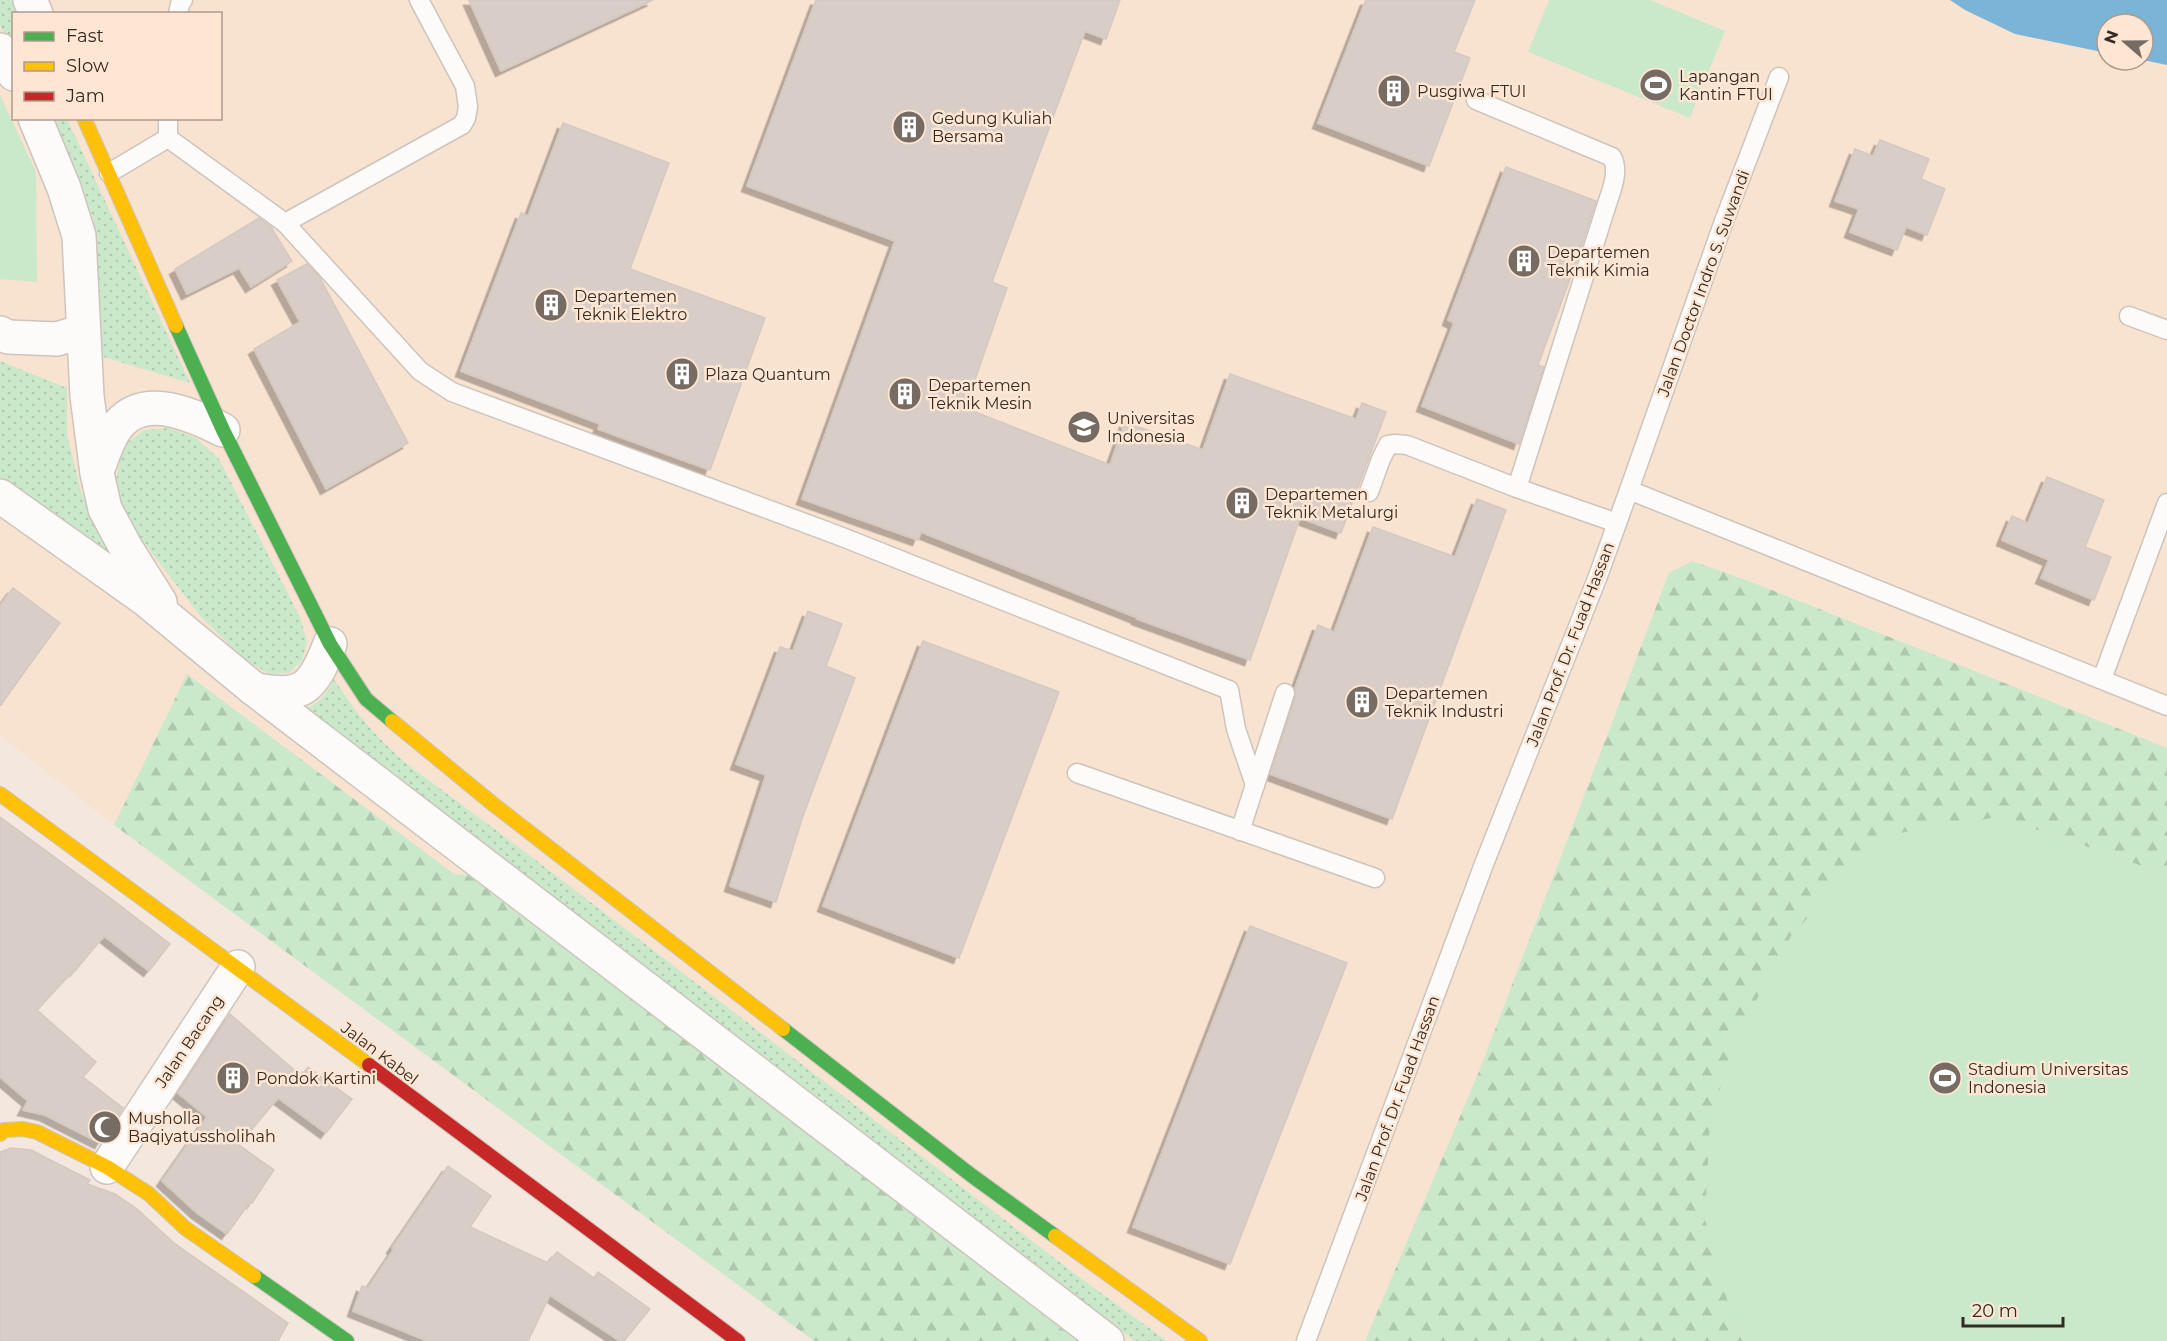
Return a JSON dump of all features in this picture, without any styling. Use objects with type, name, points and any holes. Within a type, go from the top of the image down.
[{"type":"street","points":[[0,50],[12,71]]},
{"type":"street","points":[[36,120],[64,188],[79,236],[87,396],[97,473],[105,509],[126,548],[172,621]]},
{"type":"street","points":[[85,120],[223,430],[330,644],[366,699],[493,804],[971,1175],[1200,1341]]},
{"type":"street","points":[[0,333],[8,337],[57,339],[83,331]]},
{"type":"street","points":[[97,473],[110,439],[119,424],[135,412],[167,408],[194,415],[223,430]]},
{"type":"street","points":[[0,496],[145,599],[254,689],[1107,1341]]},
{"type":"street","points":[[254,689],[276,694],[296,692],[309,684],[317,675],[330,644]]},
{"type":"street","name":"Jalan Kabel","points":[[0,794],[238,968],[738,1341]]},
{"type":"street","name":"Jalan Bacang","points":[[107,1167],[238,968]]},
{"type":"street","points":[[0,1134],[4,1130],[23,1129],[37,1132],[107,1167],[149,1194],[185,1228],[347,1341]]},
{"type":"lane","points":[[285,223],[462,125],[468,107],[465,86],[419,0]]},
{"type":"lane","name":"Jalan Doctor Indro S. Suwandi","points":[[1629,490],[1779,77]]},
{"type":"lane","points":[[1476,100],[1612,157],[1616,165],[1606,207],[1517,488]]},
{"type":"lane","points":[[168,120],[168,138]]},
{"type":"lane","points":[[168,138],[285,223],[420,371],[452,392],[837,535],[1229,690],[1236,729],[1255,785]]},
{"type":"lane","points":[[109,173],[168,138]]},
{"type":"lane","points":[[2129,316],[2167,330]]},
{"type":"lane","points":[[1370,492],[1388,446],[1407,445],[1517,488],[1617,523]]},
{"type":"lane","points":[[1629,490],[2167,706]]},
{"type":"lane","name":"Jalan Prof. Dr. Fuad Hassan","points":[[1306,1341],[1484,864],[1629,490]]},
{"type":"lane","points":[[2102,679],[2167,503]]},
{"type":"lane","points":[[1240,831],[1285,693]]},
{"type":"lane","points":[[1077,773],[1375,878]]},
{"type":"shaded area","name":"Universitas Indonesia","points":[[0,0],[2167,0],[2167,1341],[814,1341],[114,825],[0,735]]},
{"type":"green space","points":[[0,0],[13,0],[19,12],[12,12],[12,53],[0,25]]},
{"type":"green space","name":"Lapangan Kantin FTUI","points":[[1549,0],[1650,0],[1725,31],[1690,118],[1528,52]]},
{"type":"green space","points":[[0,95],[36,172],[37,282],[0,279]]},
{"type":"green space","points":[[45,120],[67,120],[190,383],[100,356],[93,218]]},
{"type":"green space","points":[[0,361],[67,388],[67,435],[81,492],[109,548],[133,578],[0,481]]},
{"type":"green space","points":[[169,428],[196,438],[219,459],[300,617],[307,642],[302,661],[289,673],[269,674],[244,659],[201,617],[126,519],[115,484],[123,446],[144,430]]},
{"type":"green space","points":[[1692,561],[1749,581],[2167,748],[2167,875],[2042,831],[1733,1320],[1743,1341],[1365,1341],[1480,1069],[1669,573]]},
{"type":"green space","points":[[187,674],[454,874],[467,875],[492,891],[1078,1341],[814,1341],[114,825]]},
{"type":"green space","points":[[334,679],[367,725],[407,764],[1079,1277],[1167,1341],[1135,1341],[912,1174],[583,918],[301,711],[321,699]]},
{"type":"green space","name":"Stadium Universitas Indonesia","points":[[1992,818],[2042,831],[2167,875],[2167,1341],[1743,1341],[1733,1320],[1705,1220],[1710,1120],[1737,1036],[1791,936],[1853,868],[1900,833]]},
{"type":"water","points":[[1950,0],[2167,0],[2167,65],[2155,62],[2155,12],[2095,12],[2095,51],[2015,34],[1965,10]]},
{"type":"building","points":[[469,0],[653,0],[501,71]]},
{"type":"building","points":[[816,0],[1120,0],[1106,39],[1085,31],[992,282],[1007,288],[965,408],[1110,465],[1125,422],[1203,450],[1230,374],[1356,419],[1362,403],[1386,412],[1341,533],[1300,518],[1250,660],[1137,619],[921,532],[918,540],[802,499],[895,241],[747,186]]},
{"type":"building","name":"Pusgiwa FTUI","points":[[1366,0],[1475,0],[1454,52],[1470,58],[1429,166],[1318,123]]},
{"type":"building","points":[[563,123],[669,163],[630,269],[765,318],[710,470],[598,429],[600,424],[461,371],[521,213],[528,216]]},
{"type":"building","points":[[1880,140],[1929,159],[1921,179],[1945,189],[1927,235],[1906,227],[1897,250],[1850,232],[1859,209],[1835,201],[1855,149],[1873,156]]},
{"type":"building","name":"Departemen Teknik Kimia","points":[[1506,167],[1596,201],[1538,365],[1544,367],[1519,444],[1422,406],[1454,323],[1448,320]]},
{"type":"building","points":[[259,218],[271,227],[292,261],[251,287],[239,268],[187,294],[175,269]]},
{"type":"building","points":[[307,264],[320,278],[408,443],[326,489],[254,349],[300,322],[277,280]]},
{"type":"building","points":[[2047,477],[2104,500],[2085,547],[2111,557],[2094,600],[2041,578],[2049,560],[2002,540],[2012,516],[2028,523]]},
{"type":"building","name":"Departemen Teknik Industri","points":[[1477,499],[1506,510],[1392,819],[1270,774],[1296,696],[1295,688],[1318,625],[1334,632],[1373,527],[1455,557]]},
{"type":"building","points":[[13,588],[60,623],[0,706],[0,606]]},
{"type":"building","points":[[808,611],[842,624],[826,666],[855,678],[803,816],[776,902],[730,886],[766,775],[736,764],[780,647],[793,651]]},
{"type":"building","points":[[923,641],[1059,692],[959,958],[823,906]]},
{"type":"building","points":[[0,817],[170,944],[149,971],[104,936],[75,971],[37,1010],[96,1062],[83,1077],[123,1108],[100,1143],[45,1115],[23,1110],[28,1101],[0,1077]]},
{"type":"building","points":[[1250,926],[1347,963],[1230,1264],[1133,1227]]},
{"type":"building","points":[[230,1014],[301,1076],[308,1067],[352,1099],[326,1133],[278,1098],[239,1145],[274,1170],[252,1203],[250,1202],[227,1234],[197,1213],[162,1181],[207,1117],[178,1093]]},
{"type":"building","points":[[11,1148],[31,1150],[90,1180],[87,1184],[115,1194],[137,1209],[174,1243],[288,1323],[278,1341],[0,1341],[0,1152]]},
{"type":"building","points":[[448,1166],[491,1196],[470,1227],[548,1263],[557,1252],[594,1278],[598,1272],[650,1309],[624,1341],[620,1341],[550,1295],[528,1341],[428,1341],[353,1311],[362,1286],[368,1288],[394,1249],[392,1248]]},
{"type":"traffic: fast","points":[[176,326],[223,430],[330,644],[366,699],[392,721]]},
{"type":"traffic: fast","points":[[783,1029],[971,1175],[1055,1236]]},
{"type":"traffic: fast","points":[[254,1276],[347,1341]]},
{"type":"traffic: slow","points":[[85,120],[176,326]]},
{"type":"traffic: slow","points":[[392,721],[493,804],[783,1029]]},
{"type":"traffic: slow","points":[[0,794],[369,1065]]},
{"type":"traffic: slow","points":[[0,1134],[4,1130],[23,1129],[37,1132],[107,1167],[149,1194],[185,1228],[254,1276]]},
{"type":"traffic: slow","points":[[1055,1236],[1200,1341]]},
{"type":"traffic: jam","points":[[369,1065],[738,1341]]},
{"type":"place","name":"Lapangan Kantin FTUI","points":[[1656,85]]},
{"type":"place","name":"Pusgiwa FTUI","points":[[1394,91]]},
{"type":"place","name":"Gedung Kuliah Bersama","points":[[909,127]]},
{"type":"place","name":"Departemen Teknik Kimia","points":[[1524,261]]},
{"type":"place","name":"Departemen Teknik Elektro","points":[[551,305]]},
{"type":"place","name":"Plaza Quantum","points":[[682,374]]},
{"type":"place","name":"Departemen Teknik Mesin","points":[[905,394]]},
{"type":"place","name":"Universitas Indonesia","points":[[1084,427]]},
{"type":"place","name":"Departemen Teknik Metalurgi","points":[[1242,503]]},
{"type":"place","name":"Departemen Teknik Industri","points":[[1362,702]]},
{"type":"place","name":"Pondok Kartini","points":[[233,1078]]},
{"type":"place","name":"Stadium Universitas Indonesia","points":[[1945,1078]]},
{"type":"place","name":"Musholla Baqiyatussholihah","points":[[105,1127]]}]
